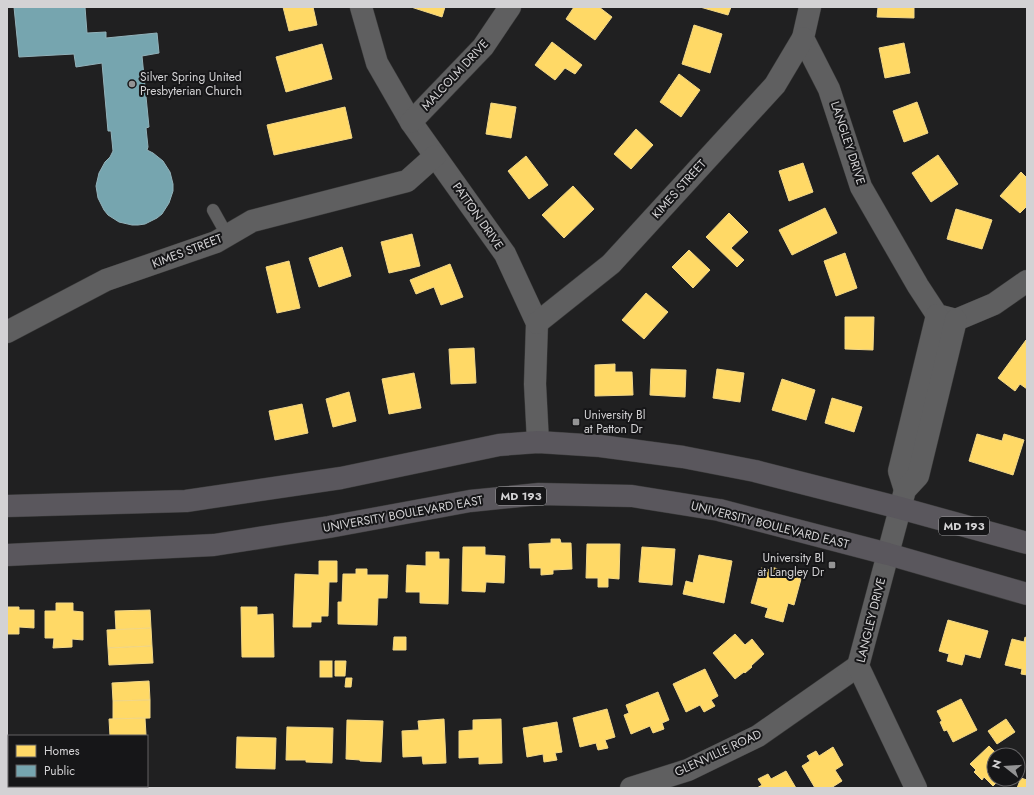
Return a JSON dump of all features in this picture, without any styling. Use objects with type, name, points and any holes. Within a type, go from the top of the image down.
[{"type":"main road","name":"MD 193","points":[[7,506],[186,501],[341,478],[499,445],[538,442],[600,446],[682,456],[902,499],[1027,543]]},
{"type":"main road","name":"UNIVERSITY BOULEVARD EAST","points":[[7,555],[214,545],[329,527],[470,501],[539,494],[632,496],[719,510],[888,554],[1027,594]]},
{"type":"street","name":"PATTON DRIVE","points":[[361,7],[377,63],[411,122],[505,254],[537,323],[535,384],[538,442]]},
{"type":"street","name":"MALCOLM DRIVE","points":[[411,122],[483,47],[510,7]]},
{"type":"street","points":[[803,38],[810,7]]},
{"type":"street","name":"LANGLEY DRIVE","points":[[803,38],[829,89],[861,187],[918,286],[947,318],[918,476],[902,499],[858,666],[916,788]]},
{"type":"street","name":"KIMES STREET","points":[[537,323],[611,264],[775,85],[803,38]]},
{"type":"street","name":"KIMES STREET","points":[[7,332],[106,280],[216,242],[252,221],[407,181],[435,156]]},
{"type":"street","points":[[947,318],[994,304],[1027,281]]},
{"type":"street","name":"GLENVILLE ROAD","points":[[635,788],[688,770],[758,736],[858,666]]},
{"type":"lane","points":[[213,210],[228,235]]},
{"type":"building: Homes","points":[[283,7],[313,7],[317,25],[289,31]]},
{"type":"building: Homes","points":[[411,7],[445,7],[442,17]]},
{"type":"building: Homes","points":[[574,7],[599,7],[612,17],[595,40],[566,19]]},
{"type":"building: Homes","points":[[700,7],[731,7],[728,15]]},
{"type":"building: Homes","points":[[878,7],[914,7],[914,18],[877,17]]},
{"type":"building: Homes","points":[[694,25],[722,34],[710,73],[682,64]]},
{"type":"building: Homes","points":[[552,42],[582,65],[575,74],[565,68],[555,80],[535,65]]},
{"type":"building: Homes","points":[[904,43],[910,73],[885,78],[879,48]]},
{"type":"building: Homes","points":[[322,44],[332,79],[286,92],[276,57]]},
{"type":"building: Homes","points":[[679,74],[700,90],[681,117],[660,102]]},
{"type":"building: Homes","points":[[917,102],[928,133],[904,142],[893,111]]},
{"type":"building: Homes","points":[[491,103],[516,107],[511,138],[486,134]]},
{"type":"building: Homes","points":[[345,107],[352,138],[274,155],[267,125]]},
{"type":"building: Homes","points":[[636,129],[653,145],[631,169],[614,154]]},
{"type":"building: Homes","points":[[938,155],[958,184],[931,202],[912,173]]},
{"type":"building: Homes","points":[[526,156],[548,185],[529,199],[508,171]]},
{"type":"building: Homes","points":[[803,163],[813,192],[789,201],[779,171]]},
{"type":"building: Homes","points":[[1021,172],[1027,178],[1027,206],[1020,213],[1000,196]]},
{"type":"building: Homes","points":[[573,186],[594,209],[564,238],[542,215]]},
{"type":"building: Homes","points":[[825,208],[837,233],[792,255],[779,230]]},
{"type":"building: Homes","points":[[956,209],[992,220],[982,249],[947,239]]},
{"type":"building: Homes","points":[[729,213],[748,232],[731,248],[744,260],[737,267],[706,237]]},
{"type":"building: Homes","points":[[412,234],[420,266],[389,273],[381,242]]},
{"type":"building: Homes","points":[[342,247],[351,276],[319,287],[309,258]]},
{"type":"building: Homes","points":[[689,250],[710,270],[693,288],[672,267]]},
{"type":"building: Homes","points":[[845,253],[857,288],[836,296],[824,261]]},
{"type":"building: Homes","points":[[289,261],[300,308],[277,313],[266,267]]},
{"type":"building: Homes","points":[[450,264],[463,297],[441,305],[434,287],[416,294],[410,280]]},
{"type":"building: Homes","points":[[646,293],[668,312],[644,339],[622,320]]},
{"type":"building: Homes","points":[[845,317],[874,317],[873,350],[845,349]]},
{"type":"building: Homes","points":[[1026,340],[1027,389],[1020,384],[1015,391],[998,378]]},
{"type":"building: Homes","points":[[474,348],[476,383],[451,384],[449,349]]},
{"type":"building: Homes","points":[[615,364],[615,372],[632,372],[633,395],[595,396],[595,365]]},
{"type":"building: Homes","points":[[651,369],[686,370],[685,397],[650,395]]},
{"type":"building: Homes","points":[[717,369],[744,373],[740,402],[713,398]]},
{"type":"building: Homes","points":[[414,373],[421,408],[389,414],[382,379]]},
{"type":"building: Homes","points":[[782,379],[815,390],[806,420],[772,410]]},
{"type":"building: Homes","points":[[349,392],[356,421],[333,427],[326,399]]},
{"type":"building: Homes","points":[[832,398],[862,407],[854,432],[825,423]]},
{"type":"building: Homes","points":[[302,404],[308,433],[275,440],[269,411]]},
{"type":"building: Homes","points":[[977,434],[1002,441],[1004,434],[1024,440],[1013,475],[969,461]]},
{"type":"building: Homes","points":[[551,539],[560,539],[561,543],[571,543],[572,569],[553,570],[553,574],[541,575],[541,568],[530,568],[529,544],[551,543]]},
{"type":"building: Homes","points":[[587,544],[620,544],[619,579],[608,578],[608,587],[598,587],[598,578],[586,578]]},
{"type":"building: Homes","points":[[463,547],[485,547],[485,555],[505,556],[504,583],[486,582],[485,592],[462,591]]},
{"type":"building: Homes","points":[[642,547],[675,549],[672,585],[639,582]]},
{"type":"building: Homes","points":[[426,552],[439,552],[439,559],[449,559],[448,604],[420,603],[420,592],[406,592],[407,565],[426,566]]},
{"type":"building: Homes","points":[[699,555],[732,561],[724,603],[683,594],[686,581],[693,583]]},
{"type":"building: Homes","points":[[319,561],[337,561],[337,582],[329,582],[328,616],[321,616],[321,622],[311,622],[311,627],[293,627],[295,574],[319,575]]},
{"type":"building: Homes","points":[[771,567],[782,570],[781,573],[801,579],[794,605],[788,603],[783,622],[765,617],[768,608],[751,603],[761,568],[771,570]]},
{"type":"building: Homes","points":[[356,569],[367,569],[367,575],[388,575],[387,598],[378,598],[377,625],[338,624],[338,602],[342,602],[343,574],[356,574]]},
{"type":"building: Homes","points":[[56,603],[73,603],[73,611],[83,612],[83,640],[72,639],[72,647],[53,648],[54,638],[45,638],[45,611],[56,611]]},
{"type":"building: Homes","points":[[7,607],[19,607],[19,610],[34,610],[34,628],[19,627],[19,634],[7,634]]},
{"type":"building: Homes","points":[[241,607],[257,607],[257,615],[273,614],[274,657],[242,657]]},
{"type":"building: Homes","points":[[150,610],[151,628],[116,630],[115,611]]},
{"type":"building: Homes","points":[[948,620],[988,631],[980,658],[965,654],[962,665],[947,661],[949,654],[939,651]]},
{"type":"building: Homes","points":[[151,628],[152,646],[108,648],[107,630]]},
{"type":"building: Homes","points":[[735,634],[745,645],[752,639],[764,654],[751,666],[752,667],[735,679],[713,653]]},
{"type":"building: Homes","points":[[394,637],[406,637],[406,650],[393,650]]},
{"type":"building: Homes","points":[[1025,637],[1027,638],[1027,675],[1021,674],[1022,669],[1005,665],[1012,639],[1024,642]]},
{"type":"building: Homes","points":[[152,646],[153,663],[109,665],[108,648]]},
{"type":"building: Homes","points":[[320,661],[332,661],[332,677],[320,677]]},
{"type":"building: Homes","points":[[335,661],[346,661],[345,676],[335,676]]},
{"type":"building: Homes","points":[[705,669],[718,696],[711,700],[715,706],[704,712],[700,705],[686,712],[673,684]]},
{"type":"building: Homes","points":[[346,678],[352,678],[351,687],[345,687]]},
{"type":"building: Homes","points":[[149,681],[150,700],[113,701],[112,683]]},
{"type":"building: Homes","points":[[658,692],[669,720],[662,723],[664,729],[653,733],[650,726],[631,734],[624,715],[629,713],[626,705]]},
{"type":"building: Homes","points":[[961,699],[977,730],[953,742],[947,730],[944,731],[940,722],[942,721],[937,711]]},
{"type":"building: Homes","points":[[150,700],[150,718],[113,719],[113,701]]},
{"type":"building: Homes","points":[[607,709],[615,737],[605,740],[608,748],[598,750],[596,743],[580,747],[573,718]]},
{"type":"building: Homes","points":[[145,718],[146,735],[110,735],[109,719]]},
{"type":"building: Homes","points":[[444,719],[446,763],[423,764],[422,756],[403,757],[402,731],[419,730],[418,721]]},
{"type":"building: Homes","points":[[501,719],[502,763],[479,764],[479,757],[459,758],[459,731],[473,730],[473,720]]},
{"type":"building: Homes","points":[[1006,719],[1015,732],[997,744],[988,731]]},
{"type":"building: Homes","points":[[347,720],[383,721],[381,762],[346,759]]},
{"type":"building: Homes","points":[[557,722],[562,752],[555,753],[557,760],[544,762],[543,754],[527,757],[523,728]]},
{"type":"building: Homes","points":[[287,727],[333,728],[332,763],[306,762],[306,760],[286,760]]},
{"type":"building: Homes","points":[[237,737],[276,738],[275,769],[236,768]]},
{"type":"building: Homes","points":[[833,747],[843,765],[835,770],[842,781],[831,788],[815,788],[802,766],[810,761],[807,756],[816,751],[819,756]]},
{"type":"building: Homes","points":[[986,749],[986,779],[984,777],[982,780],[974,772],[976,770],[970,764]]},
{"type":"building: Homes","points":[[786,771],[796,788],[757,788],[762,785],[758,779],[768,774],[771,779]]},
{"type":"building: Homes","points":[[1027,780],[1027,788],[1017,788],[1026,787]]},
{"type":"building: Homes","points":[[106,787],[142,787],[142,788]]},
{"type":"building: Public","points":[[14,7],[85,7],[87,33],[106,32],[106,38],[157,33],[159,53],[142,56],[149,127],[146,128],[147,150],[163,161],[170,172],[173,191],[169,203],[162,214],[157,218],[145,224],[138,225],[119,222],[108,215],[98,198],[96,186],[99,173],[113,151],[111,131],[108,131],[102,63],[76,67],[74,54],[19,57]]},
{"type":"place","name":"Silver Spring United Presbyterian Church","points":[[132,84]]},
{"type":"place","name":"University Bl at Patton Dr","points":[[576,422]]},
{"type":"place","name":"University Bl at Langley Dr","points":[[832,565]]}]
